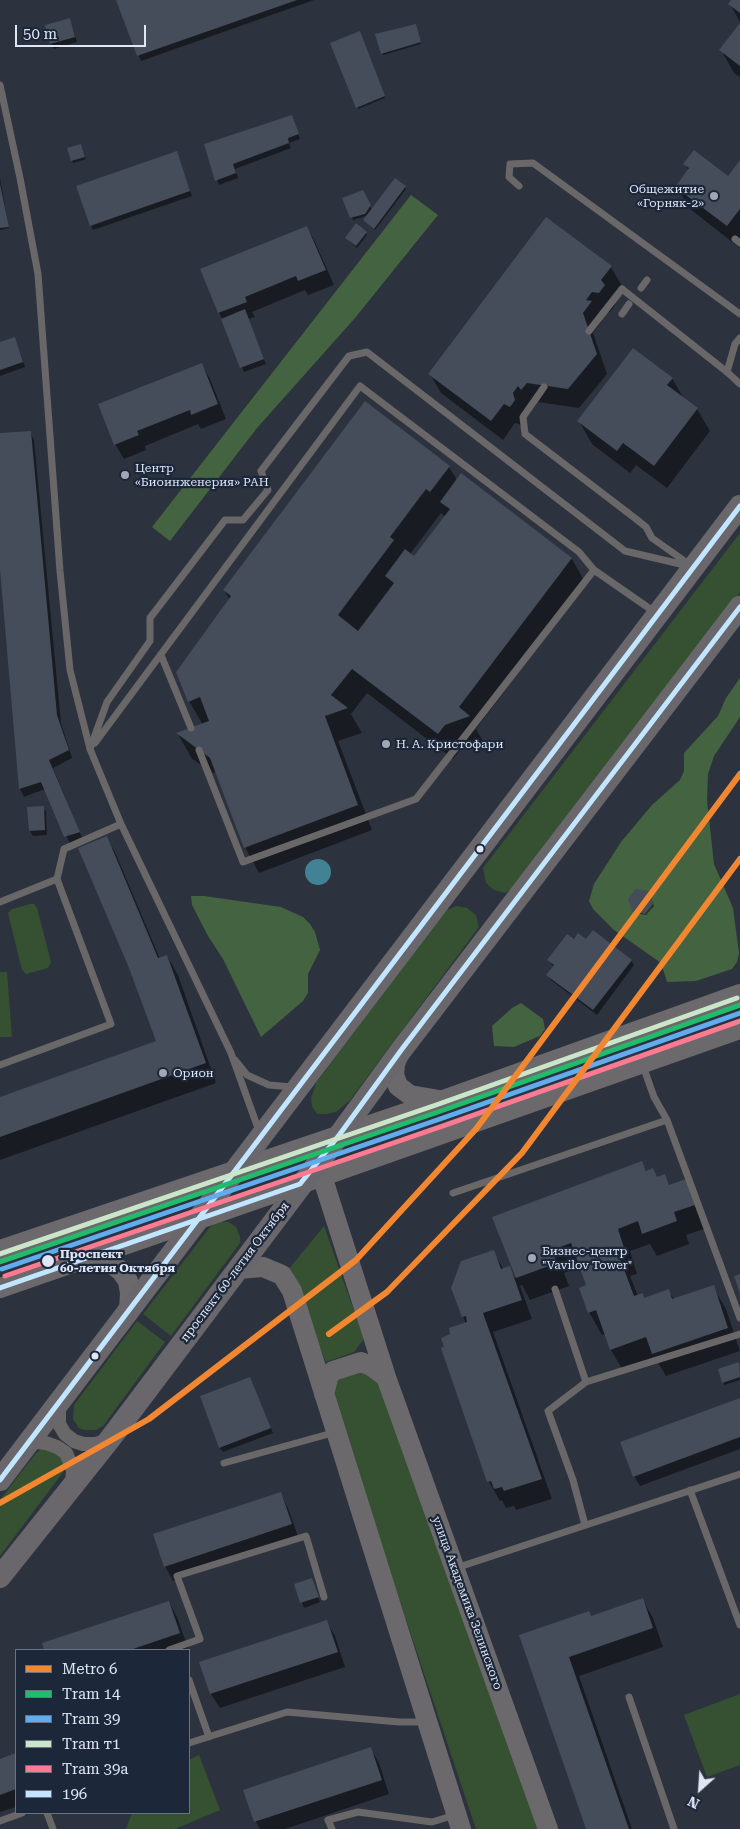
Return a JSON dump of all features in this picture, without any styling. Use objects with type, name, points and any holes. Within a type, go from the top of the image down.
[{"type":"main road","points":[[0,1480],[740,506]]},
{"type":"main road","name":"проспект 60-летия Октября","points":[[0,1577],[110,1439],[402,1049],[740,607]]},
{"type":"main road","points":[[0,1250],[441,1100],[740,994]]},
{"type":"main road","points":[[0,1288],[199,1220],[740,1029]]},
{"type":"main road","points":[[402,1049],[395,1064],[394,1075],[398,1086],[410,1095],[441,1100]]},
{"type":"main road","name":"улица Академика Зелинского","points":[[322,1176],[386,1377],[548,1829]]},
{"type":"main road","points":[[86,1259],[101,1260],[121,1270],[128,1281],[130,1293],[129,1310]]},
{"type":"main road","points":[[238,1269],[263,1267],[282,1275],[292,1291],[458,1822]]},
{"type":"main road","points":[[314,1362],[326,1368],[332,1368],[360,1358],[375,1341]]},
{"type":"main road","points":[[324,1394],[329,1375],[333,1371],[361,1362],[371,1366],[386,1377]]},
{"type":"street","points":[[59,1400],[59,1424],[65,1434],[74,1441],[83,1444],[96,1444],[110,1439]]},
{"type":"street","points":[[24,1448],[36,1442],[46,1443],[66,1453],[73,1470],[72,1486]]},
{"type":"lane","points":[[0,85],[38,274],[60,571],[70,670],[90,749],[122,824],[231,1053],[261,1137]]},
{"type":"lane","points":[[519,186],[509,177],[510,164],[533,163],[740,314]]},
{"type":"lane","points":[[641,288],[647,280]]},
{"type":"lane","points":[[589,331],[622,289],[740,384]]},
{"type":"lane","points":[[622,314],[629,304]]},
{"type":"lane","points":[[727,372],[735,344],[740,338]]},
{"type":"lane","points":[[90,749],[107,702],[150,641],[150,618],[225,520],[243,520],[268,490],[261,471],[349,356],[367,352],[625,551],[693,567]]},
{"type":"lane","points":[[90,749],[360,386],[579,552],[594,570],[657,614]]},
{"type":"lane","points":[[544,387],[523,417],[525,434],[646,527],[652,538],[693,567]]},
{"type":"lane","points":[[199,750],[243,862],[416,798],[594,570]]},
{"type":"lane","points":[[161,655],[191,728]]},
{"type":"lane","points":[[0,1065],[111,1024],[56,879],[64,848],[122,824]]},
{"type":"lane","points":[[0,902],[56,879]]},
{"type":"lane","points":[[231,1053],[247,1075],[269,1086],[297,1088]]},
{"type":"lane","points":[[642,1063],[654,1097],[667,1120],[740,1318]]},
{"type":"lane","points":[[453,1193],[667,1120]]},
{"type":"lane","points":[[555,1288],[586,1382]]},
{"type":"lane","points":[[585,1525],[572,1480],[548,1411],[586,1382],[740,1334]]},
{"type":"lane","points":[[224,1462],[336,1432]]},
{"type":"lane","points":[[455,1568],[740,1474]]},
{"type":"lane","points":[[690,1490],[740,1624]]},
{"type":"lane","points":[[177,1649],[200,1639],[177,1576],[306,1536],[324,1597]]},
{"type":"lane","points":[[190,1683],[209,1737]]},
{"type":"lane","points":[[629,1697],[674,1829]]},
{"type":"lane","points":[[190,1743],[287,1712],[399,1722],[427,1722]]},
{"type":"lane","points":[[332,1829],[328,1820],[358,1812],[432,1822],[458,1822]]},
{"type":"lane","points":[[0,1821],[19,1814]]},
{"type":"lane","points":[[47,1814],[53,1829]]},
{"type":"green space","points":[[411,195],[438,215],[355,318],[257,428],[170,541],[152,527]]},
{"type":"green space","points":[[740,533],[740,593],[516,886],[505,893],[494,890],[486,883],[483,868]]},
{"type":"green space","points":[[740,678],[740,717],[714,756],[708,774],[707,800],[714,864],[733,908],[739,953],[737,962],[732,969],[696,981],[667,982],[661,963],[614,930],[593,909],[589,901],[594,884],[621,842],[652,805],[680,780],[684,771],[684,753],[718,716],[726,698]]},
{"type":"green space","points":[[191,896],[204,896],[281,907],[303,917],[315,932],[320,950],[308,974],[308,993],[303,1001],[261,1037],[223,959],[208,936],[192,905]]},
{"type":"green space","points":[[34,904],[37,908],[51,962],[48,968],[26,974],[22,970],[8,913],[12,909]]},
{"type":"green space","points":[[456,906],[467,908],[476,915],[479,927],[350,1100],[336,1112],[317,1114],[312,1106],[311,1099],[316,1083],[445,911]]},
{"type":"green space","points":[[0,972],[7,972],[12,1037],[0,1037]]},
{"type":"green space","points":[[521,1003],[543,1019],[545,1029],[540,1036],[514,1047],[494,1046],[492,1026],[512,1008]]},
{"type":"green space","points":[[217,1222],[228,1222],[236,1227],[240,1243],[171,1336],[143,1314],[210,1227]]},
{"type":"green space","points":[[324,1226],[364,1339],[354,1352],[326,1362],[289,1269]]},
{"type":"green space","points":[[137,1321],[165,1342],[103,1426],[96,1430],[79,1428],[73,1419],[74,1405]]},
{"type":"green space","points":[[366,1367],[382,1380],[538,1829],[476,1829],[330,1392],[333,1378]]},
{"type":"green space","points":[[49,1448],[59,1453],[64,1471],[0,1556],[0,1500],[36,1453],[41,1449]]},
{"type":"green space","points":[[740,1694],[740,1765],[707,1777],[684,1715]]},
{"type":"green space","points":[[199,1755],[220,1810],[175,1829],[126,1829],[132,1814],[190,1814],[190,1760]]},
{"type":"water","points":[[318,859],[327,863],[331,872],[327,881],[318,885],[309,881],[305,872],[309,863]]},
{"type":"building","points":[[116,0],[297,0],[137,56]]},
{"type":"building","points":[[731,0],[740,0],[740,13],[728,4]]},
{"type":"building","points":[[70,18],[75,37],[50,44],[45,25]]},
{"type":"building","points":[[740,23],[740,66],[719,50]]},
{"type":"building","points":[[416,24],[421,42],[381,54],[375,34]]},
{"type":"building","points":[[360,31],[385,96],[356,108],[330,43]]},
{"type":"building","points":[[292,115],[299,134],[288,138],[289,143],[233,164],[236,173],[215,181],[204,144]]},
{"type":"building","points":[[81,144],[85,157],[71,161],[67,148]]},
{"type":"building","name":"Общежитие «Горняк-2»","points":[[694,150],[728,176],[740,160],[740,209],[727,226],[675,187],[689,168],[683,164]]},
{"type":"building","points":[[177,151],[190,191],[90,226],[76,186]]},
{"type":"building","points":[[395,178],[406,186],[374,229],[363,220]]},
{"type":"building","points":[[0,184],[9,227],[0,228]]},
{"type":"building","points":[[363,190],[371,205],[365,214],[350,218],[342,198]]},
{"type":"building","points":[[546,217],[612,266],[601,280],[605,285],[599,293],[592,292],[586,300],[592,301],[583,313],[597,354],[568,389],[527,383],[521,390],[518,386],[513,393],[515,400],[510,407],[504,404],[491,421],[428,374]]},
{"type":"building","points":[[356,223],[367,232],[356,246],[345,238]]},
{"type":"building","points":[[307,226],[326,270],[298,281],[296,276],[245,297],[247,302],[218,313],[200,269]]},
{"type":"building","points":[[245,309],[264,359],[240,368],[221,319]]},
{"type":"building","points":[[15,337],[23,362],[0,370],[0,342]]},
{"type":"building","points":[[633,348],[673,378],[667,385],[698,408],[654,466],[623,443],[617,451],[577,421]]},
{"type":"building","points":[[202,363],[218,404],[191,415],[190,410],[137,431],[139,435],[114,445],[98,404]]},
{"type":"building","points":[[365,401],[450,466],[430,492],[426,489],[390,537],[394,540],[338,615],[358,631],[394,583],[385,576],[405,549],[414,556],[450,509],[440,502],[461,473],[572,558],[459,707],[470,716],[445,725],[438,734],[352,669],[331,695],[348,708],[325,716],[358,805],[244,848],[210,758],[176,733],[209,721],[200,697],[188,702],[176,672],[231,596],[223,590]]},
{"type":"building","points":[[31,431],[57,715],[69,750],[49,760],[80,832],[64,837],[41,782],[19,789],[0,569],[0,433]]},
{"type":"building","points":[[44,806],[45,830],[29,831],[27,807]]},
{"type":"building","points":[[107,836],[158,958],[167,955],[206,1063],[0,1137],[0,1097],[156,1041],[129,968],[78,848]]},
{"type":"building","points":[[636,889],[649,891],[653,904],[645,914],[632,911],[628,899]]},
{"type":"building","points":[[593,930],[632,960],[593,1010],[546,975],[554,965],[547,960],[567,934],[574,939],[578,933],[586,939]]},
{"type":"building","name":"Бизнес-центр \"Vavilov Tower\"","points":[[642,1161],[646,1171],[653,1168],[657,1177],[665,1174],[669,1185],[686,1179],[695,1205],[674,1212],[677,1221],[642,1234],[638,1221],[618,1229],[625,1251],[618,1253],[634,1296],[643,1293],[644,1298],[669,1289],[672,1299],[714,1285],[728,1328],[652,1354],[646,1337],[610,1350],[596,1310],[588,1313],[579,1288],[586,1285],[571,1243],[552,1250],[557,1263],[516,1278],[492,1217]]},
{"type":"building","points":[[494,1250],[501,1269],[510,1266],[522,1300],[483,1313],[542,1479],[504,1491],[502,1487],[494,1489],[491,1481],[487,1482],[441,1348],[444,1347],[441,1338],[450,1334],[449,1328],[467,1322],[466,1316],[462,1317],[451,1288],[461,1261]]},
{"type":"building","points":[[740,1274],[740,1294],[734,1276]]},
{"type":"building","points":[[739,1362],[740,1377],[722,1383],[718,1369]]},
{"type":"building","points":[[250,1377],[271,1428],[219,1448],[200,1396]]},
{"type":"building","points":[[740,1398],[740,1437],[633,1477],[620,1442]]},
{"type":"building","points":[[281,1492],[292,1524],[164,1567],[153,1534]]},
{"type":"building","points":[[312,1578],[319,1597],[300,1603],[294,1584]]},
{"type":"building","points":[[643,1598],[653,1628],[569,1657],[629,1829],[586,1829],[519,1635],[589,1611],[591,1616]]},
{"type":"building","points":[[169,1601],[180,1633],[133,1649],[44,1649],[42,1643]]},
{"type":"building","points":[[327,1620],[338,1652],[210,1694],[199,1662]]},
{"type":"building","points":[[371,1747],[382,1780],[254,1822],[243,1790]]},
{"type":"building","points":[[15,1753],[15,1789],[0,1795],[0,1759]]},
{"type":"metro line","name":"6","points":[[0,1503],[149,1419],[356,1260],[476,1129],[740,774]]},
{"type":"metro line","name":"6","points":[[329,1334],[387,1292],[522,1153],[740,859]]},
{"type":"tram line","name":"т1","points":[[0,1254],[436,1105],[737,998]]},
{"type":"tram line","name":"14","points":[[0,1262],[438,1112],[740,1005]]},
{"type":"tram line","name":"39","points":[[2,1269],[440,1119],[740,1013]]},
{"type":"tram line","name":"39а","points":[[5,1276],[443,1126],[740,1021]]},
{"type":"transit line","name":"196","points":[[0,1480],[740,506]]},
{"type":"transit line","name":"196","points":[[0,1288],[300,1184],[740,607]]},
{"type":"place","name":"Общежитие «Горняк-2»","points":[[714,196]]},
{"type":"place","name":"Центр «Биоинженерия» РАН","points":[[125,475]]},
{"type":"place","name":"Н. А. Кристофари","points":[[386,744]]},
{"type":"place","name":"Орион","points":[[163,1073]]},
{"type":"place","name":"Бизнес-центр \"Vavilov Tower\"","points":[[532,1258]]},
{"type":"place","name":"Проспект 60-летия Октября","points":[[48,1261]]}]
